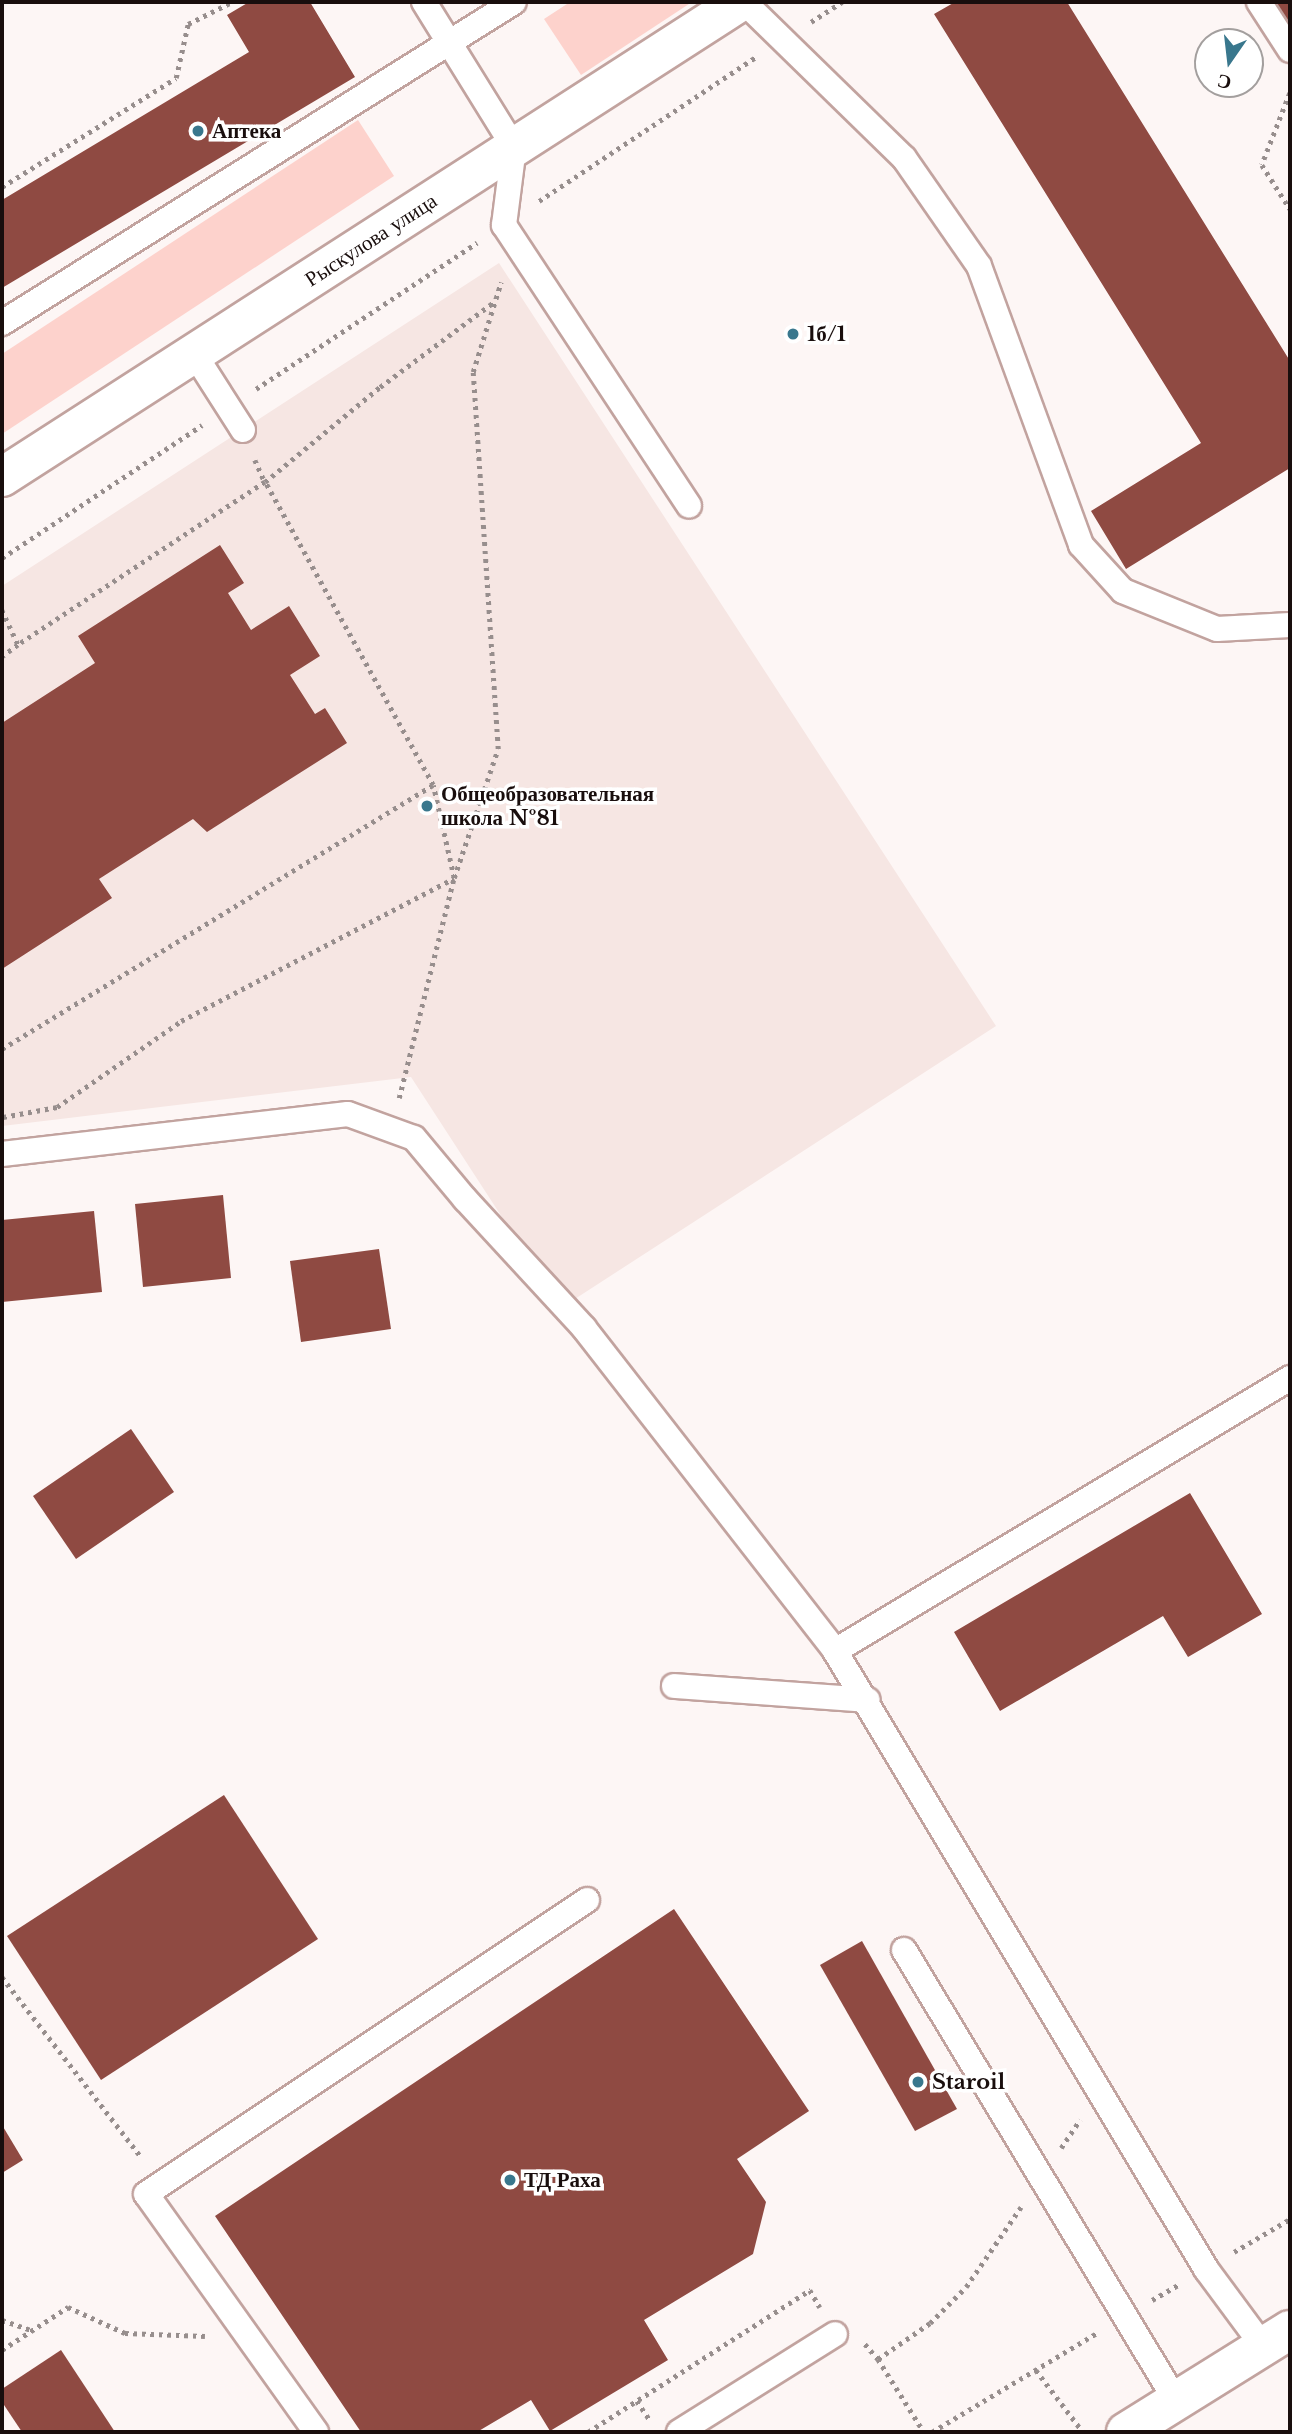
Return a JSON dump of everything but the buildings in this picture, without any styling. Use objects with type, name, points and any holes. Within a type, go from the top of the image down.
[{"type":"street","name":"Рыскулова улица","points":[[2,477],[742,2]]},
{"type":"street","points":[[1126,2432],[1175,2399],[1277,2338]]},
{"type":"lane","points":[[424,2],[514,147],[504,225],[690,506]]},
{"type":"lane","points":[[2,323],[514,2]]},
{"type":"lane","points":[[742,2],[904,158],[979,266],[1081,545],[1123,592],[1217,629],[1290,625]]},
{"type":"lane","points":[[1259,2],[1290,50]]},
{"type":"lane","points":[[195,355],[243,430]]},
{"type":"lane","points":[[2,1154],[348,1114],[414,1138],[465,1199],[584,1328],[835,1651],[867,1700],[1206,2269],[1277,2338]]},
{"type":"lane","points":[[835,1651],[1290,1378]]},
{"type":"lane","points":[[674,1686],[867,1700]]},
{"type":"lane","points":[[316,2432],[146,2194],[587,1900]]},
{"type":"lane","points":[[904,1950],[1175,2399]]},
{"type":"lane","points":[[679,2432],[835,2334]]},
{"type":"path","points":[[2,187],[176,78],[188,24],[232,2]]},
{"type":"path","points":[[2,558],[783,40]]},
{"type":"path","points":[[1290,93],[1262,165],[1290,209]]},
{"type":"path","points":[[404,1078],[454,878],[498,749],[473,372],[504,270]]},
{"type":"path","points":[[2,657],[265,482],[380,387],[495,301]]},
{"type":"path","points":[[265,482],[433,785],[454,878]]},
{"type":"path","points":[[2,610],[18,645]]},
{"type":"path","points":[[2,1049],[433,785]]},
{"type":"path","points":[[2,1118],[57,1107],[181,1021],[454,878]]},
{"type":"path","points":[[2,1977],[162,2183]]},
{"type":"path","points":[[924,2432],[878,2359],[930,2323],[966,2287]]},
{"type":"path","points":[[588,2432],[810,2290]]},
{"type":"path","points":[[2,2350],[68,2307],[125,2333],[248,2337]]},
{"type":"path","points":[[2,2320],[32,2330]]},
{"type":"path","points":[[1037,2370],[1083,2432]]},
{"type":"shaded area","points":[[570,2],[692,2],[581,75],[544,19]]},
{"type":"shaded area","points":[[358,120],[394,176],[2,434],[2,354]]},
{"type":"shaded area","name":"Общеобразовательная школа №81","points":[[499,263],[996,1026],[561,1308],[411,1077],[2,1126],[2,586]]},
{"type":"place","name":"Аптека","points":[[198,131]]},
{"type":"place","name":"1б/1","points":[[793,334]]},
{"type":"place","name":"Общеобразовательная школа №81","points":[[427,806]]},
{"type":"place","name":"Staroil","points":[[918,2082]]},
{"type":"place","name":"ТД Раха","points":[[510,2180]]}]
